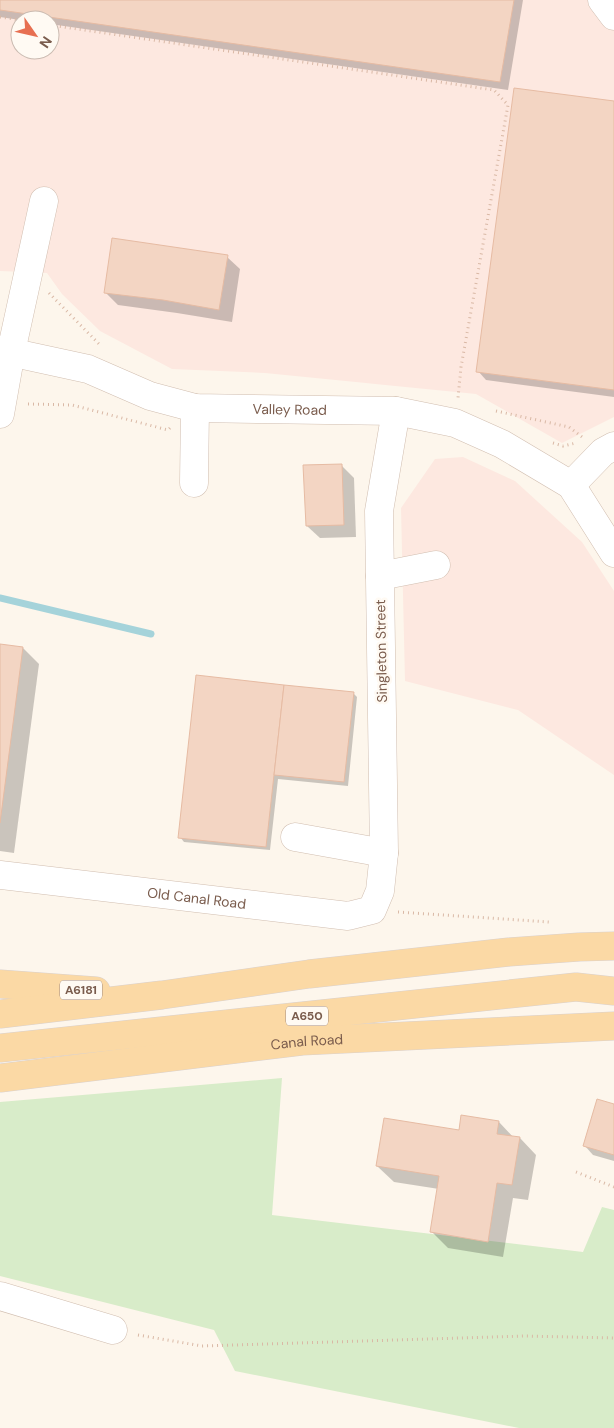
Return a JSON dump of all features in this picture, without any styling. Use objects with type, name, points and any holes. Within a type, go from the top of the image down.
[{"type":"main road","points":[[0,1014],[162,995],[309,974],[509,952],[614,946]]},
{"type":"main road","name":"A6181","points":[[0,984],[162,995]]},
{"type":"main road","name":"A650","points":[[0,1048],[576,987],[614,991]]},
{"type":"main road","name":"Canal Road","points":[[0,1078],[302,1041],[614,1026]]},
{"type":"street","points":[[602,0],[614,16]]},
{"type":"street","points":[[0,414],[5,351],[44,201]]},
{"type":"street","name":"Valley Road","points":[[5,351],[88,369],[150,396],[195,408],[396,411],[455,423],[502,444],[571,485],[614,553]]},
{"type":"street","points":[[194,483],[195,408]]},
{"type":"street","name":"Singleton Street","points":[[376,901],[384,853],[379,511],[396,411]]},
{"type":"street","points":[[571,485],[609,449]]},
{"type":"street","points":[[380,576],[436,564]]},
{"type":"street","points":[[294,837],[384,853]]},
{"type":"street","name":"Old Canal Road","points":[[0,875],[348,916],[376,901]]},
{"type":"street","points":[[0,1296],[113,1330]]},
{"type":"path","points":[[60,26],[494,90],[508,105],[461,367],[455,423]]},
{"type":"path","points":[[46,290],[104,349]]},
{"type":"path","points":[[495,411],[569,427],[609,449]]},
{"type":"path","points":[[376,901],[556,922]]},
{"type":"path","points":[[576,1172],[614,1186]]},
{"type":"path","points":[[113,1330],[202,1346],[525,1336],[614,1338]]},
{"type":"shaded area","points":[[0,0],[614,0],[614,417],[562,443],[476,394],[265,373],[172,369],[100,331],[62,294],[47,273],[0,271]]},
{"type":"shaded area","points":[[463,457],[515,481],[582,542],[614,591],[614,775],[518,710],[405,681],[401,508],[435,459]]},
{"type":"green space","points":[[282,1078],[272,1215],[583,1252],[602,1207],[614,1210],[614,1428],[519,1428],[235,1371],[214,1330],[0,1276],[0,1102]]},
{"type":"building","points":[[0,0],[514,0],[500,82],[60,19],[60,10],[0,10]]},
{"type":"building","points":[[514,88],[614,101],[614,390],[476,372]]},
{"type":"building","points":[[112,238],[228,255],[219,310],[163,300],[104,293]]},
{"type":"building","points":[[342,464],[344,525],[306,526],[303,465]]},
{"type":"building","points":[[0,644],[23,647],[0,823]]},
{"type":"building","points":[[196,675],[284,685],[266,847],[178,838]]},
{"type":"building","points":[[284,685],[354,692],[344,782],[274,775]]},
{"type":"building","points":[[597,1099],[614,1104],[614,1155],[583,1146]]},
{"type":"building","points":[[461,1115],[499,1121],[497,1134],[520,1137],[512,1185],[497,1183],[488,1242],[430,1232],[439,1176],[376,1166],[384,1118],[459,1130]]},
{"type":"waterway","points":[[0,598],[151,634]]}]
